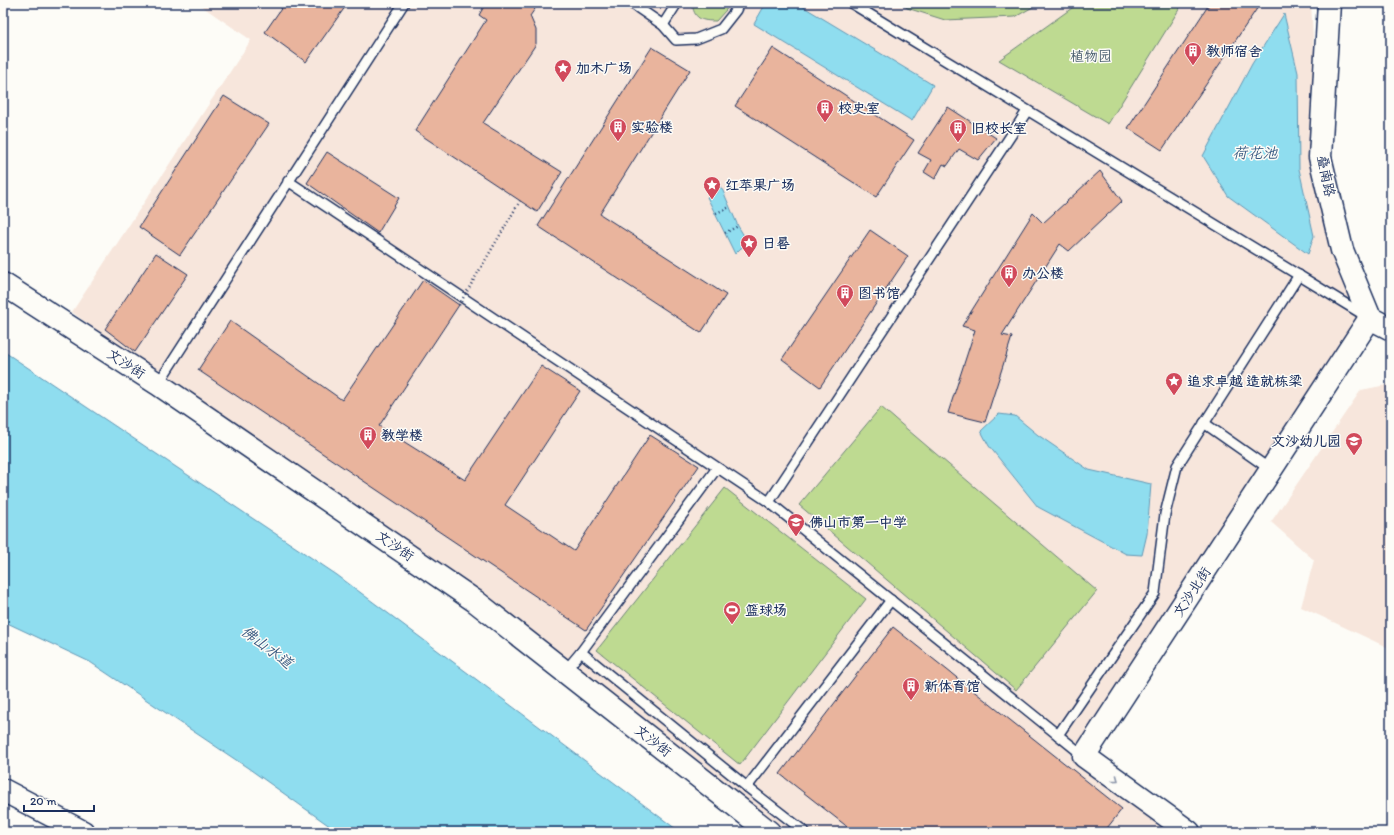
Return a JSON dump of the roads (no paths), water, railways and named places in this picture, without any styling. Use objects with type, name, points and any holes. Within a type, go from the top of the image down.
[{"type":"street","name":"叠南路","points":[[1329,3],[1320,156],[1342,250],[1370,318]]},
{"type":"street","name":"文沙街","points":[[3,284],[158,384],[475,601],[769,832]]},
{"type":"street","points":[[1370,318],[1391,329]]},
{"type":"street","name":"文沙北街","points":[[1084,756],[1370,318]]},
{"type":"street","points":[[1084,756],[1189,832]]},
{"type":"street","points":[[3,790],[83,832]]},
{"type":"lane","points":[[158,384],[404,3]]},
{"type":"lane","points":[[631,3],[663,25],[676,40],[696,39],[721,30],[736,10],[739,3]]},
{"type":"lane","points":[[663,25],[677,3]]},
{"type":"lane","points":[[851,3],[1370,318]]},
{"type":"lane","points":[[769,502],[1027,111]]},
{"type":"lane","points":[[288,181],[769,502],[1084,756]]},
{"type":"lane","points":[[1058,735],[1155,593],[1165,514],[1177,466],[1299,275]]},
{"type":"lane","points":[[1204,424],[1271,470]]},
{"type":"lane","points":[[565,671],[581,652],[717,468]]},
{"type":"lane","points":[[747,787],[891,600]]},
{"type":"lane","points":[[581,652],[747,787],[805,832]]},
{"type":"water","points":[[766,3],[797,3],[933,85],[912,121],[754,24]]},
{"type":"water","name":"荷花池","points":[[1284,14],[1298,73],[1299,169],[1314,236],[1308,254],[1228,196],[1203,156],[1252,64]]},
{"type":"water","points":[[719,185],[738,226],[749,244],[741,248],[735,254],[707,197],[717,193]]},
{"type":"water","name":"佛山水道","points":[[3,351],[337,575],[680,832],[338,832],[248,768],[90,662],[3,621]]},
{"type":"water","points":[[999,414],[1015,416],[1038,435],[1089,470],[1151,484],[1147,534],[1142,555],[1126,554],[1038,507],[989,446],[981,431]]},
{"type":"place","name":"教师宿舍","points":[[1193,66]]},
{"type":"place","name":"加木广场","points":[[563,83]]},
{"type":"place","name":"校史室","points":[[825,123]]},
{"type":"place","name":"实验楼","points":[[618,142]]},
{"type":"place","name":"旧校长室","points":[[958,143]]},
{"type":"place","name":"红苹果广场","points":[[712,200]]},
{"type":"place","name":"日晷","points":[[749,258]]},
{"type":"place","name":"办公楼","points":[[1009,288]]},
{"type":"place","name":"图书馆","points":[[845,308]]},
{"type":"place","name":"追求卓越 造就栋梁","points":[[1174,396]]},
{"type":"place","name":"教学楼","points":[[368,450]]},
{"type":"place","name":"文沙幼儿园","points":[[1354,456]]},
{"type":"place","name":"佛山市第一中学","points":[[796,537]]},
{"type":"place","name":"篮球场","points":[[732,625]]},
{"type":"place","name":"新体育馆","points":[[911,701]]},
{"type":"park label","name":"植物园","points":[[1091,56]]}]
